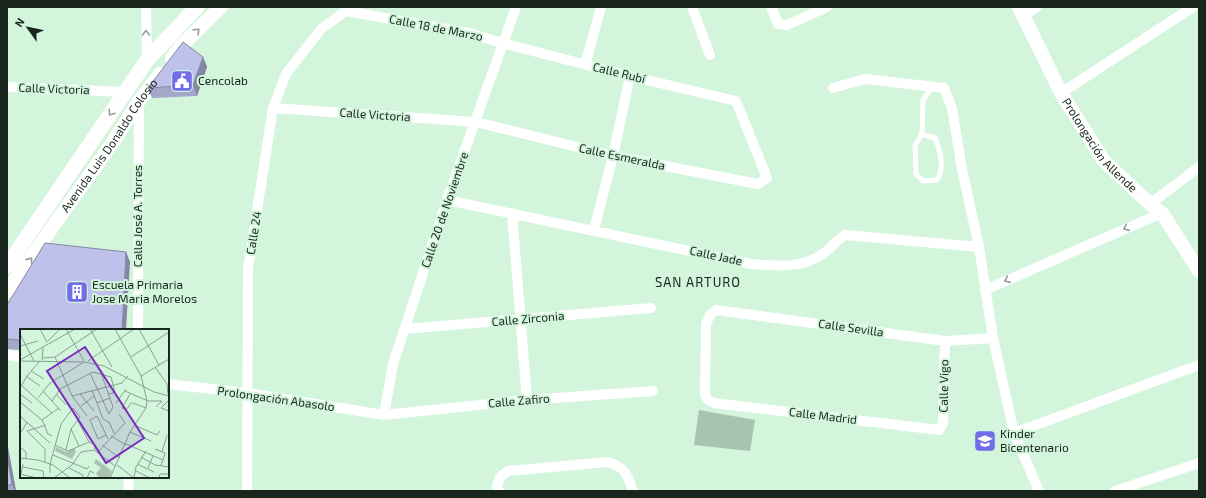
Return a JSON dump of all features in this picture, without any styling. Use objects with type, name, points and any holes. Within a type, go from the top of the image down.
[{"type":"main road","name":"Avenida Luis Donaldo Colosio","points":[[7,266],[147,60],[197,7]]},
{"type":"main road","name":"Avenida Luis Donaldo Colosio","points":[[7,291],[113,142],[139,101],[181,46],[221,7]]},
{"type":"main road","name":"Prolongación Allende","points":[[1021,12],[1061,93],[1104,161],[1150,204],[1162,212],[1199,271]]},
{"type":"street","points":[[146,7],[147,60]]},
{"type":"street","name":"Calle 20 de Noviembre","points":[[384,415],[392,364],[406,329],[447,200],[516,7]]},
{"type":"street","points":[[585,65],[601,7]]},
{"type":"street","points":[[692,7],[710,55]]},
{"type":"street","points":[[771,7],[778,24],[787,25],[827,7]]},
{"type":"street","points":[[1021,12],[1036,7]]},
{"type":"street","points":[[1061,93],[1193,7]]},
{"type":"street","name":"Calle 18 de Marzo","points":[[349,9],[469,33],[502,43]]},
{"type":"street","name":"Calle 24","points":[[248,491],[248,268],[273,108],[286,74],[321,29],[349,9]]},
{"type":"street","name":"Calle Rubí","points":[[502,43],[585,65],[736,101],[767,178]]},
{"type":"street","points":[[594,230],[614,156],[630,76]]},
{"type":"street","points":[[833,88],[866,79],[944,88],[952,108],[962,168],[979,247],[993,338],[1014,434],[1039,491]]},
{"type":"street","name":"Calle Victoria","points":[[7,87],[125,92]]},
{"type":"street","name":"Calle José A. Torres","points":[[138,329],[139,101]]},
{"type":"street","name":"Calle Victoria","points":[[273,108],[476,122]]},
{"type":"street","name":"Calle Esmeralda","points":[[476,122],[614,156],[758,184],[767,178]]},
{"type":"street","points":[[1150,204],[1199,167]]},
{"type":"street","name":"Calle Jade","points":[[447,200],[751,264],[781,267],[808,262],[824,254],[835,241],[845,235],[979,247]]},
{"type":"street","points":[[985,290],[1162,212]]},
{"type":"street","points":[[512,213],[528,400]]},
{"type":"street","name":"Calle Zirconia","points":[[406,329],[651,308]]},
{"type":"street","name":"Calle Sevilla","points":[[708,400],[705,394],[706,324],[710,315],[716,310],[945,341],[993,338]]},
{"type":"street","name":"Calle Vigo","points":[[939,430],[943,423],[945,341]]},
{"type":"street","points":[[7,355],[20,358]]},
{"type":"street","points":[[1014,434],[1199,365]]},
{"type":"street","name":"Prolongación Abasolo","points":[[169,384],[247,393],[384,415]]},
{"type":"street","name":"Calle Zafiro","points":[[384,415],[528,400],[653,391]]},
{"type":"street","name":"Calle Madrid","points":[[708,400],[714,403],[939,430]]},
{"type":"street","points":[[499,491],[497,486],[500,477],[508,471],[608,462],[620,466],[628,475],[633,491]]},
{"type":"street","points":[[1115,491],[1199,463]]},
{"type":"street","points":[[128,491],[130,478]]},
{"type":"lane","points":[[922,134],[935,138],[939,147],[941,174],[937,180],[923,181],[916,174],[915,145],[922,134],[923,100],[932,87]]},
{"type":"green space","points":[[699,410],[755,420],[750,451],[694,445]]},
{"type":"building","points":[[183,42],[203,57],[193,85],[148,88]]},
{"type":"building","name":"Escuela Primaria Jose Maria Morelos","points":[[45,243],[126,252],[122,329],[20,329],[20,342],[18,340],[7,339],[7,305]]},
{"type":"building","points":[[7,456],[12,484],[7,486]]},
{"type":"place","name":"Cencolab","points":[[182,81]]},
{"type":"place","name":"Escuela Primaria Jose Maria Morelos","points":[[77,292]]},
{"type":"place","name":"Kinder Bicentenario","points":[[985,441]]},
{"type":"district","name":"SAN ARTURO","points":[[698,282]]}]
